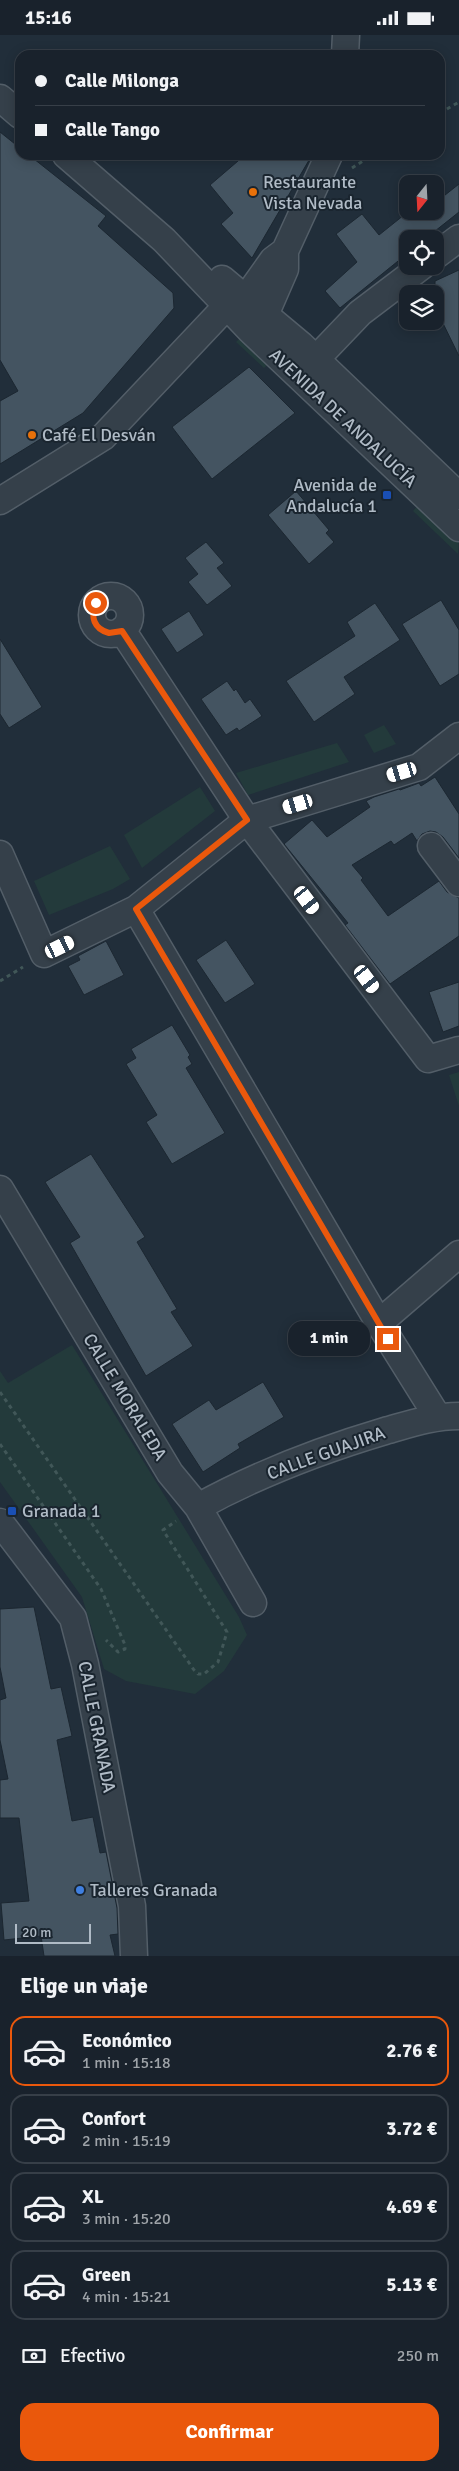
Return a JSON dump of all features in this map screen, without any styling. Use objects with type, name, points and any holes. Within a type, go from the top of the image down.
[{"type":"street","points":[[345,50],[346,35]]},
{"type":"street","points":[[0,98],[15,111]]},
{"type":"street","name":"AVENIDA DE ANDALUCÍA","points":[[72,160],[164,240],[197,257],[245,303],[316,359],[459,496]]},
{"type":"street","points":[[0,501],[103,437],[206,330],[245,303],[273,260],[285,251],[327,160]]},
{"type":"street","points":[[444,250],[459,238]]},
{"type":"street","points":[[164,240],[168,260],[200,293],[207,308],[206,330]]},
{"type":"street","points":[[316,359],[360,313],[410,275]]},
{"type":"street","name":"AVENIDA DE ANDALUCÍA","points":[[245,303],[240,307],[332,390],[355,397]]},
{"type":"street","name":"AVENIDA DE ANDALUCÍA","points":[[245,303],[250,330],[459,528]]},
{"type":"street","points":[[122,631],[247,820],[428,1059],[459,1050]]},
{"type":"street","points":[[0,854],[44,954],[136,909],[247,820],[419,767],[459,736]]},
{"type":"street","points":[[431,847],[459,883]]},
{"type":"street","points":[[136,909],[379,1323],[448,1416]]},
{"type":"street","name":"CALLE MORALEDA","points":[[0,1189],[170,1473],[189,1513],[252,1603]]},
{"type":"street","points":[[379,1323],[459,1254]]},
{"type":"street","name":"CALLE GUAJIRA","points":[[189,1513],[229,1490],[347,1442],[448,1416]]},
{"type":"street","name":"CALLE GRANADA","points":[[0,1524],[73,1619],[85,1664],[132,1906],[134,1956]]},
{"type":"path","points":[[445,110],[459,102]]},
{"type":"path","points":[[0,1392],[194,1670],[198,1674],[204,1674],[218,1662],[227,1632],[163,1530],[189,1513]]},
{"type":"path","points":[[0,1444],[101,1589],[125,1649],[118,1652],[103,1635]]},
{"type":"green space","points":[[242,336],[270,362],[264,368],[236,342]]},
{"type":"green space","points":[[420,503],[459,539],[458,554],[413,511]]},
{"type":"green space","points":[[384,725],[396,744],[374,753],[364,735]]},
{"type":"green space","points":[[337,743],[349,762],[248,795],[236,773]]},
{"type":"green space","points":[[200,787],[215,811],[142,868],[124,835]]},
{"type":"green space","points":[[110,846],[130,879],[113,889],[49,915],[34,881]]},
{"type":"green space","points":[[459,1072],[459,1106],[449,1075]]},
{"type":"green space","points":[[72,1345],[239,1617],[247,1635],[224,1671],[195,1694],[126,1681],[104,1669],[82,1597],[0,1482],[0,1371],[8,1383]]},
{"type":"building","points":[[0,132],[15,144],[15,160],[35,160],[106,216],[98,226],[173,293],[174,308],[83,413],[0,464],[0,401],[18,391],[0,360]]},
{"type":"building","name":"Restaurante Vista Nevada","points":[[239,160],[309,160],[252,258],[221,224],[233,213],[210,185]]},
{"type":"building","points":[[459,184],[459,212],[436,230],[399,230],[399,260],[340,308],[325,291],[357,262],[336,234],[362,214],[379,235],[399,219],[444,220],[444,196]]},
{"type":"building","points":[[459,270],[459,356],[444,325],[444,285],[435,285],[435,281]]},
{"type":"building","points":[[249,367],[295,413],[212,479],[172,427]]},
{"type":"building","points":[[296,491],[329,530],[326,533],[334,542],[309,564],[268,515]]},
{"type":"building","points":[[206,542],[224,563],[217,568],[232,586],[207,605],[188,582],[198,574],[185,558]]},
{"type":"building","points":[[441,600],[459,630],[459,674],[440,686],[402,624]]},
{"type":"building","points":[[375,603],[400,640],[344,677],[355,694],[314,722],[286,681],[355,636],[347,622]]},
{"type":"building","points":[[189,611],[204,635],[177,653],[161,629]]},
{"type":"building","points":[[0,639],[42,707],[9,728],[0,714]]},
{"type":"building","points":[[227,681],[234,691],[236,689],[245,703],[250,699],[262,716],[239,731],[237,728],[226,735],[201,699]]},
{"type":"building","points":[[435,777],[459,814],[459,858],[443,837],[436,832],[430,831],[422,834],[417,841],[412,833],[394,845],[391,841],[352,865],[388,916],[439,881],[447,892],[459,898],[459,936],[390,984],[345,925],[348,923],[284,844],[312,820],[327,837],[370,807],[366,801],[419,783],[421,786]]},
{"type":"building","points":[[226,940],[255,984],[225,1003],[196,960]]},
{"type":"building","points":[[106,941],[124,975],[84,995],[68,966],[80,960],[78,956]]},
{"type":"building","points":[[459,982],[459,1026],[443,1032],[429,992]]},
{"type":"building","points":[[172,1025],[190,1055],[188,1057],[192,1064],[186,1068],[225,1133],[172,1164],[146,1122],[157,1115],[126,1064],[136,1058],[131,1049]]},
{"type":"building","points":[[91,1154],[145,1237],[137,1242],[177,1309],[171,1312],[193,1346],[146,1376],[70,1243],[80,1237],[45,1182]]},
{"type":"building","points":[[263,1382],[284,1417],[238,1444],[240,1448],[203,1472],[172,1424],[209,1400],[216,1410]]},
{"type":"building","points":[[34,1607],[51,1689],[61,1687],[72,1736],[57,1740],[72,1821],[93,1817],[100,1853],[106,1852],[117,1908],[118,1934],[110,1935],[115,1956],[44,1956],[41,1936],[4,1940],[1,1903],[29,1901],[19,1818],[0,1818],[0,1780],[8,1779],[0,1740],[0,1700],[6,1698],[0,1667],[0,1609]]},
{"type":"place","name":"Restaurante Vista Nevada","points":[[253,192]]},
{"type":"place","name":"Café El Desván","points":[[32,435]]},
{"type":"place","name":"Avenida de Andalucía 1","points":[[387,495]]},
{"type":"place","name":"Granada 1","points":[[12,1511]]},
{"type":"place","name":"Talleres Granada","points":[[80,1890]]},
{"type":"route","points":[[96,603],[93,609],[94,622],[103,631],[109,633],[122,631],[247,820],[136,909],[388,1339]]}]
